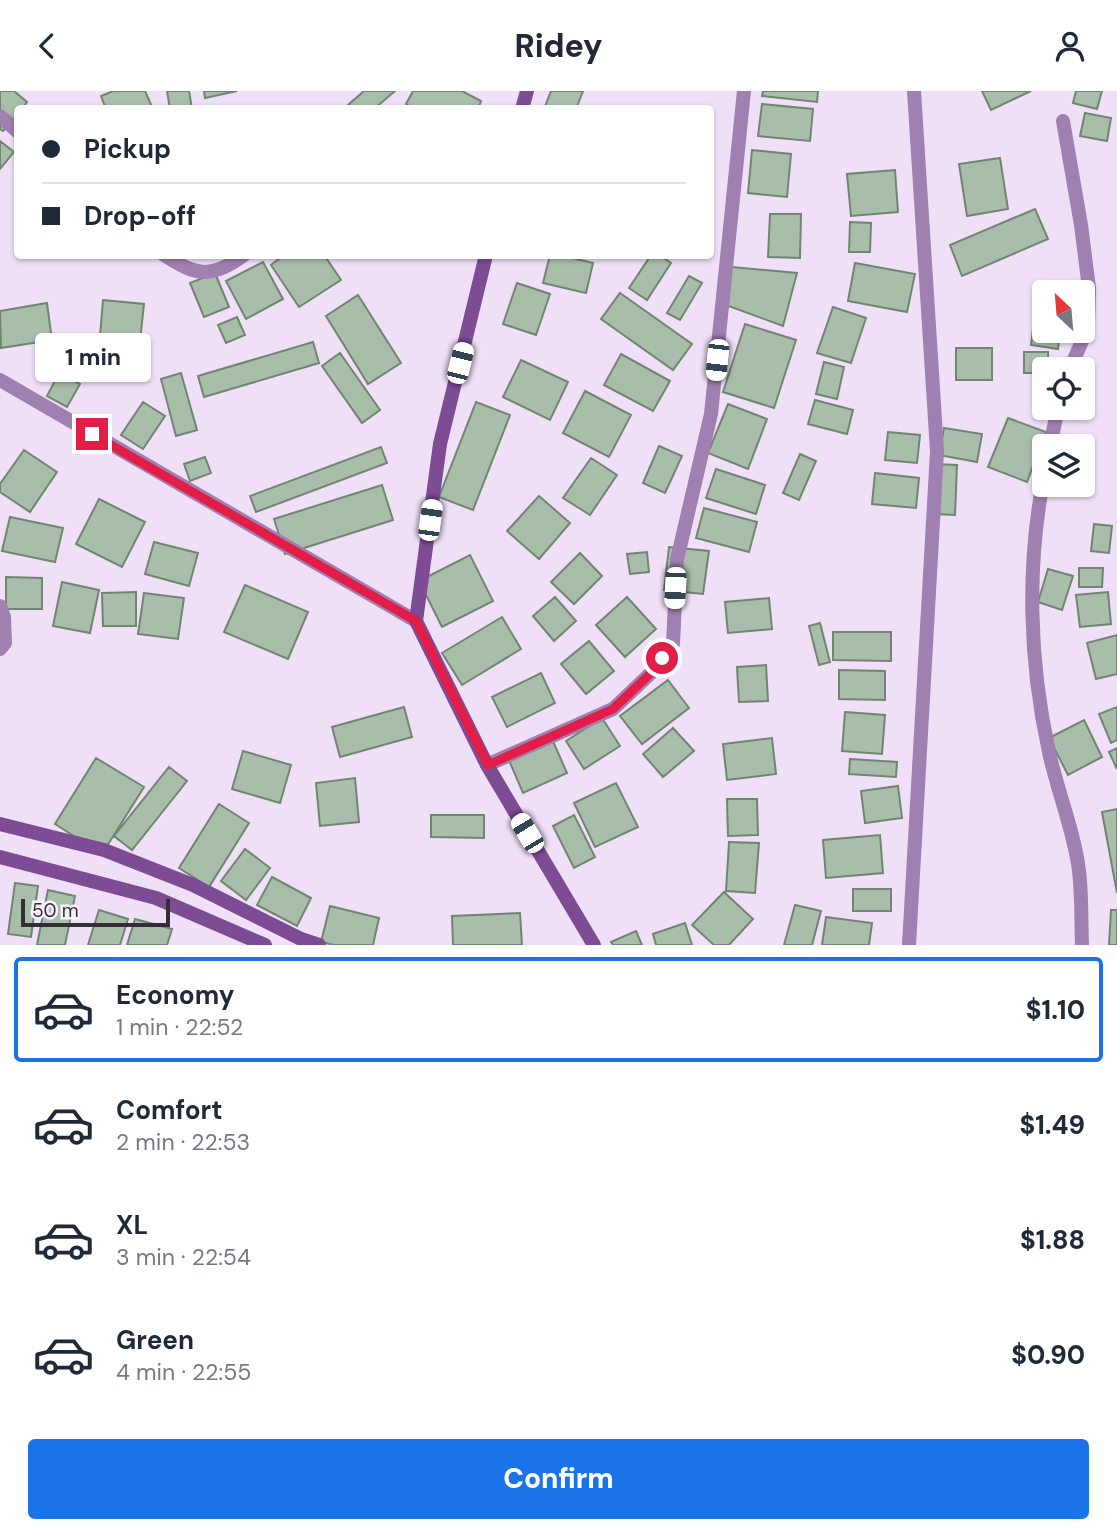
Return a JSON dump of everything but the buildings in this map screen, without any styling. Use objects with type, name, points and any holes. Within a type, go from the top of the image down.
[{"type":"main road","points":[[485,259],[440,445],[416,621],[488,765],[594,945]]},
{"type":"main road","points":[[0,824],[104,851],[193,885],[301,939],[319,945]]},
{"type":"main road","points":[[0,857],[156,898],[265,945]]},
{"type":"street","points":[[488,765],[613,709],[652,672],[673,644],[677,560],[711,414],[744,91]]},
{"type":"street","points":[[909,945],[937,451],[914,91]]},
{"type":"street","points":[[0,116],[14,128]]},
{"type":"street","points":[[1063,121],[1081,225],[1088,288],[1088,327],[1075,357]]},
{"type":"street","points":[[170,259],[187,270],[208,274],[236,259]]},
{"type":"street","points":[[0,380],[416,621]]},
{"type":"street","points":[[1040,497],[1032,584],[1035,665],[1049,751],[1079,869],[1083,945]]},
{"type":"street","points":[[0,606],[4,617],[5,643],[0,649]]},
{"type":"route","points":[[92,434],[416,621],[488,765],[613,709],[652,672],[662,658]]}]
